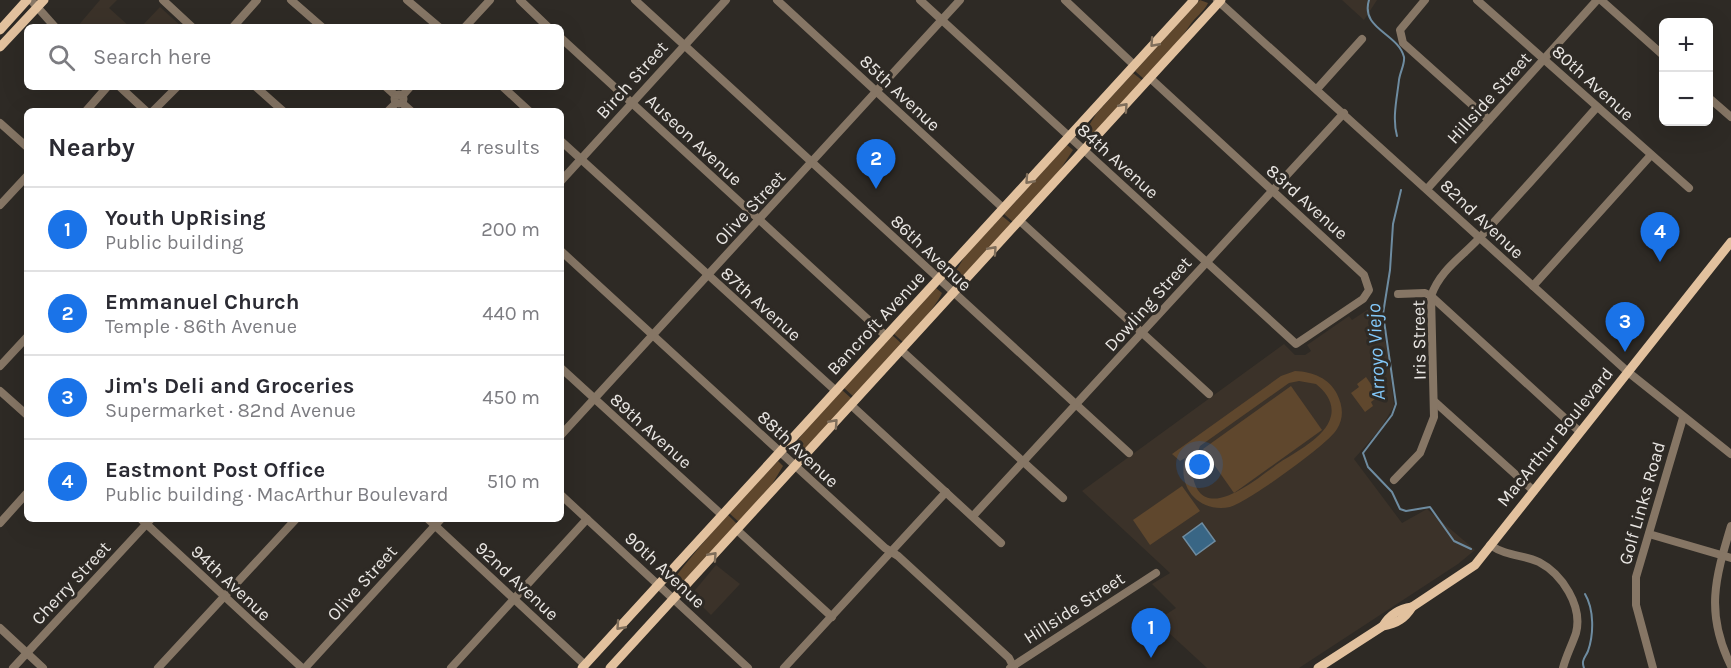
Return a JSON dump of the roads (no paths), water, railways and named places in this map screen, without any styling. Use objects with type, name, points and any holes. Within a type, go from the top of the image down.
[{"type":"main road","points":[[0,30],[32,3],[44,0]]},
{"type":"main road","name":"Bancroft Avenue","points":[[584,666],[1194,0]]},
{"type":"main road","name":"Bancroft Avenue","points":[[610,668],[1219,1]]},
{"type":"main road","points":[[0,47],[32,3]]},
{"type":"main road","name":"MacArthur Boulevard","points":[[1318,668],[1383,626],[1388,617],[1401,609],[1412,607],[1475,565],[1731,242]]},
{"type":"street","points":[[163,0],[189,24]]},
{"type":"street","points":[[236,24],[257,0]]},
{"type":"street","points":[[291,0],[319,24]]},
{"type":"street","points":[[407,0],[435,24]]},
{"type":"street","points":[[468,24],[490,0]]},
{"type":"street","points":[[520,0],[545,24]]},
{"type":"street","name":"86th Avenue","points":[[635,0],[1129,453]]},
{"type":"street","name":"Birch Street","points":[[564,178],[726,0]]},
{"type":"street","name":"85th Avenue","points":[[777,0],[1003,208]]},
{"type":"street","name":"84th Avenue","points":[[920,0],[1296,344]]},
{"type":"street","name":"Olive Street","points":[[564,432],[654,337],[960,0]]},
{"type":"street","points":[[1065,0],[1134,65]]},
{"type":"street","points":[[1425,0],[1400,30],[1399,36],[1403,44],[1489,120]]},
{"type":"street","name":"80th Avenue","points":[[1477,0],[1689,188]]},
{"type":"street","name":"Hillside Street","points":[[1427,189],[1597,0]]},
{"type":"street","points":[[1601,0],[1659,52]]},
{"type":"street","name":"82nd Avenue","points":[[1219,1],[1628,372],[1731,454]]},
{"type":"street","points":[[32,3],[52,24]]},
{"type":"street","points":[[1317,89],[1362,39]]},
{"type":"street","name":"Auseon Avenue","points":[[564,41],[886,336]]},
{"type":"street","name":"83rd Avenue","points":[[1150,78],[1364,275],[1369,284],[1364,299],[1296,344]]},
{"type":"street","points":[[89,108],[104,90]]},
{"type":"street","points":[[123,90],[143,108]]},
{"type":"street","points":[[156,108],[174,90]]},
{"type":"street","points":[[259,90],[280,108]]},
{"type":"street","points":[[389,90],[408,108]]},
{"type":"street","points":[[391,108],[407,90]]},
{"type":"street","points":[[506,90],[526,108]]},
{"type":"street","points":[[1713,101],[1731,117]]},
{"type":"street","name":"Iris Street","points":[[1394,480],[1419,453],[1431,431],[1435,402],[1431,296],[1440,275],[1480,237],[1597,107]]},
{"type":"street","name":"Dowling Street","points":[[973,516],[1344,113]]},
{"type":"street","points":[[0,123],[24,144]]},
{"type":"street","name":"87th Avenue","points":[[564,144],[836,391]]},
{"type":"street","points":[[1533,286],[1651,155]]},
{"type":"street","points":[[0,205],[24,179]]},
{"type":"street","points":[[1020,221],[1209,394]]},
{"type":"street","name":"88th Avenue","points":[[564,254],[1009,658],[1012,667]]},
{"type":"street","points":[[1398,294],[1425,293],[1431,296],[1580,432]]},
{"type":"street","points":[[0,366],[24,340]]},
{"type":"street","points":[[901,350],[1064,498]]},
{"type":"street","name":"89th Avenue","points":[[564,371],[722,515]]},
{"type":"street","points":[[0,391],[24,412]]},
{"type":"street","points":[[1435,402],[1534,491]]},
{"type":"street","points":[[851,405],[1001,543]]},
{"type":"street","name":"Golf Links Road","points":[[1653,668],[1636,605],[1635,585],[1683,417]]},
{"type":"street","points":[[784,668],[946,492]]},
{"type":"street","points":[[0,523],[24,497]]},
{"type":"street","name":"90th Avenue","points":[[564,498],[748,668]]},
{"type":"street","points":[[451,668],[586,519]]},
{"type":"street","name":"Cherry Street","points":[[13,668],[145,522]]},
{"type":"street","name":"94th Avenue","points":[[147,522],[224,597],[303,668]]},
{"type":"street","points":[[158,668],[293,522]]},
{"type":"street","name":"92nd Avenue","points":[[431,522],[584,666]]},
{"type":"street","name":"Olive Street","points":[[303,668],[438,522]]},
{"type":"street","points":[[1731,525],[1713,591],[1713,603],[1731,666]]},
{"type":"street","points":[[737,530],[832,617]]},
{"type":"street","points":[[1649,534],[1731,558]]},
{"type":"street","points":[[1490,545],[1505,555],[1538,562],[1554,573],[1568,590],[1576,612],[1576,631],[1563,668]]},
{"type":"street","name":"Hillside Street","points":[[1012,667],[1156,573]]},
{"type":"street","points":[[0,628],[43,668]]},
{"type":"water","points":[[1202,523],[1215,541],[1196,555],[1183,537]]},
{"type":"waterway","name":"Arroyo Viejo","points":[[1369,0],[1370,18],[1395,42],[1404,57],[1395,108],[1397,136]]},
{"type":"waterway","name":"Arroyo Viejo","points":[[1401,190],[1393,224],[1390,270],[1383,314],[1396,404],[1392,415],[1363,453],[1368,467],[1392,492],[1400,509],[1406,511],[1430,507],[1454,541],[1471,549]]},
{"type":"waterway","name":"Arroyo Viejo","points":[[1584,668],[1583,661],[1590,644],[1592,629],[1590,607],[1585,594]]},
{"type":"place","name":"Emmanuel Church","points":[[876,189]]},
{"type":"place","name":"Eastmont Post Office","points":[[1660,262]]},
{"type":"place","name":"Jim's Deli and Groceries","points":[[1625,352]]},
{"type":"place","name":"Youth UpRising","points":[[1151,658]]}]
